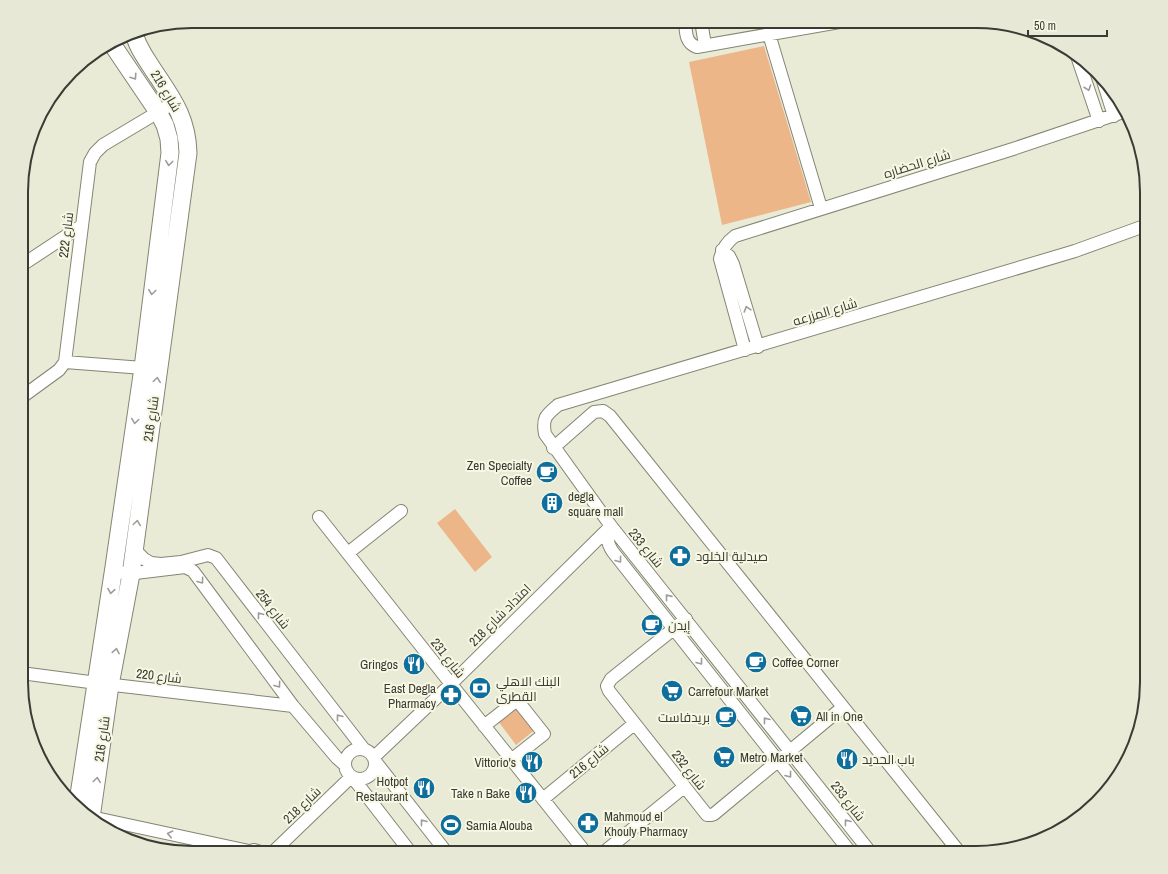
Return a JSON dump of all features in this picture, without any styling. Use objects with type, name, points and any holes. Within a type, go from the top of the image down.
[{"type":"main road","name":"شارع 216","points":[[79,800],[103,684],[130,574],[188,153],[184,123],[175,102],[139,47],[136,38]]},
{"type":"main road","name":"شارع 216","points":[[92,812],[114,567],[143,368],[170,153],[169,138],[165,125],[158,112],[114,48]]},
{"type":"street","points":[[685,28],[688,42],[697,47],[804,28]]},
{"type":"street","points":[[701,28],[705,45]]},
{"type":"street","points":[[769,34],[822,208]]},
{"type":"street","points":[[1080,66],[1099,121]]},
{"type":"street","name":"شارع 222","points":[[64,362],[90,162],[95,153],[103,145],[175,102]]},
{"type":"street","name":"شارع الحضاره","points":[[722,250],[727,242],[735,236],[1120,114]]},
{"type":"street","points":[[28,261],[81,226]]},
{"type":"street","name":"شارع المزرعه","points":[[611,526],[545,434],[543,425],[547,414],[558,406],[1075,251],[1140,228]]},
{"type":"street","points":[[745,350],[721,266],[720,259],[722,250],[729,256],[733,264],[758,347]]},
{"type":"street","points":[[28,392],[59,370],[64,362],[143,368]]},
{"type":"street","points":[[554,448],[594,412],[603,411],[610,416],[954,846]]},
{"type":"street","points":[[348,552],[401,511]]},
{"type":"street","name":"شارع 231","points":[[319,517],[580,846]]},
{"type":"street","name":"شارع 233","points":[[840,846],[778,761],[608,545],[606,538],[611,526],[865,846]]},
{"type":"street","name":"امتداد شارع 218","points":[[375,759],[611,526]]},
{"type":"street","name":"شارع 254","points":[[134,549],[144,559],[151,563],[161,564],[180,562],[208,555],[216,558],[363,748]]},
{"type":"street","points":[[114,567],[123,574],[185,567],[191,569],[293,706],[344,765],[346,770],[406,846]]},
{"type":"street","name":"شارع 232","points":[[686,619],[607,683],[607,689],[708,816],[712,815],[843,707]]},
{"type":"street","name":"شارع 220","points":[[28,673],[103,684],[293,706]]},
{"type":"street","points":[[484,726],[516,700],[544,734],[511,760]]},
{"type":"street","name":"شارع 216","points":[[543,799],[634,724]]},
{"type":"street","points":[[344,765],[350,752],[358,748],[367,750],[442,846]]},
{"type":"street","points":[[352,777],[362,779],[369,776],[374,769],[375,759]]},
{"type":"street","name":"شارع 218","points":[[279,846],[352,777]]},
{"type":"street","points":[[612,846],[684,787]]},
{"type":"street","points":[[106,821],[219,846]]},
{"type":"street","points":[[848,846],[857,836]]},
{"type":"shaded area","points":[[764,46],[811,202],[722,225],[689,62]]},
{"type":"shaded area","points":[[455,509],[492,557],[475,572],[437,523]]},
{"type":"shaded area","points":[[518,706],[536,729],[516,745],[498,721]]},
{"type":"place","name":"Zen Specialty Coffee","points":[[547,472]]},
{"type":"place","name":"degla square mall","points":[[552,503]]},
{"type":"place","name":"صيدلية الخلود","points":[[680,556]]},
{"type":"place","name":"إيدن","points":[[652,625]]},
{"type":"place","name":"Coffee Corner","points":[[756,662]]},
{"type":"place","name":"Gringos","points":[[414,664]]},
{"type":"place","name":"البنك الاهلي القطرى","points":[[480,688]]},
{"type":"place","name":"Carrefour Market","points":[[672,691]]},
{"type":"place","name":"East Degla Pharmacy","points":[[451,695]]},
{"type":"place","name":"All in One","points":[[801,716]]},
{"type":"place","name":"بريدفاست","points":[[726,717]]},
{"type":"place","name":"Metro Market","points":[[724,757]]},
{"type":"place","name":"باب الحديد","points":[[847,759]]},
{"type":"place","name":"Vittorio's","points":[[532,762]]},
{"type":"place","name":"Hotpot Restaurant","points":[[424,788]]},
{"type":"place","name":"Take n Bake","points":[[526,793]]},
{"type":"place","name":"Mahmoud el Khouly Pharmacy","points":[[588,823]]},
{"type":"place","name":"Samia Alouba","points":[[451,825]]}]
